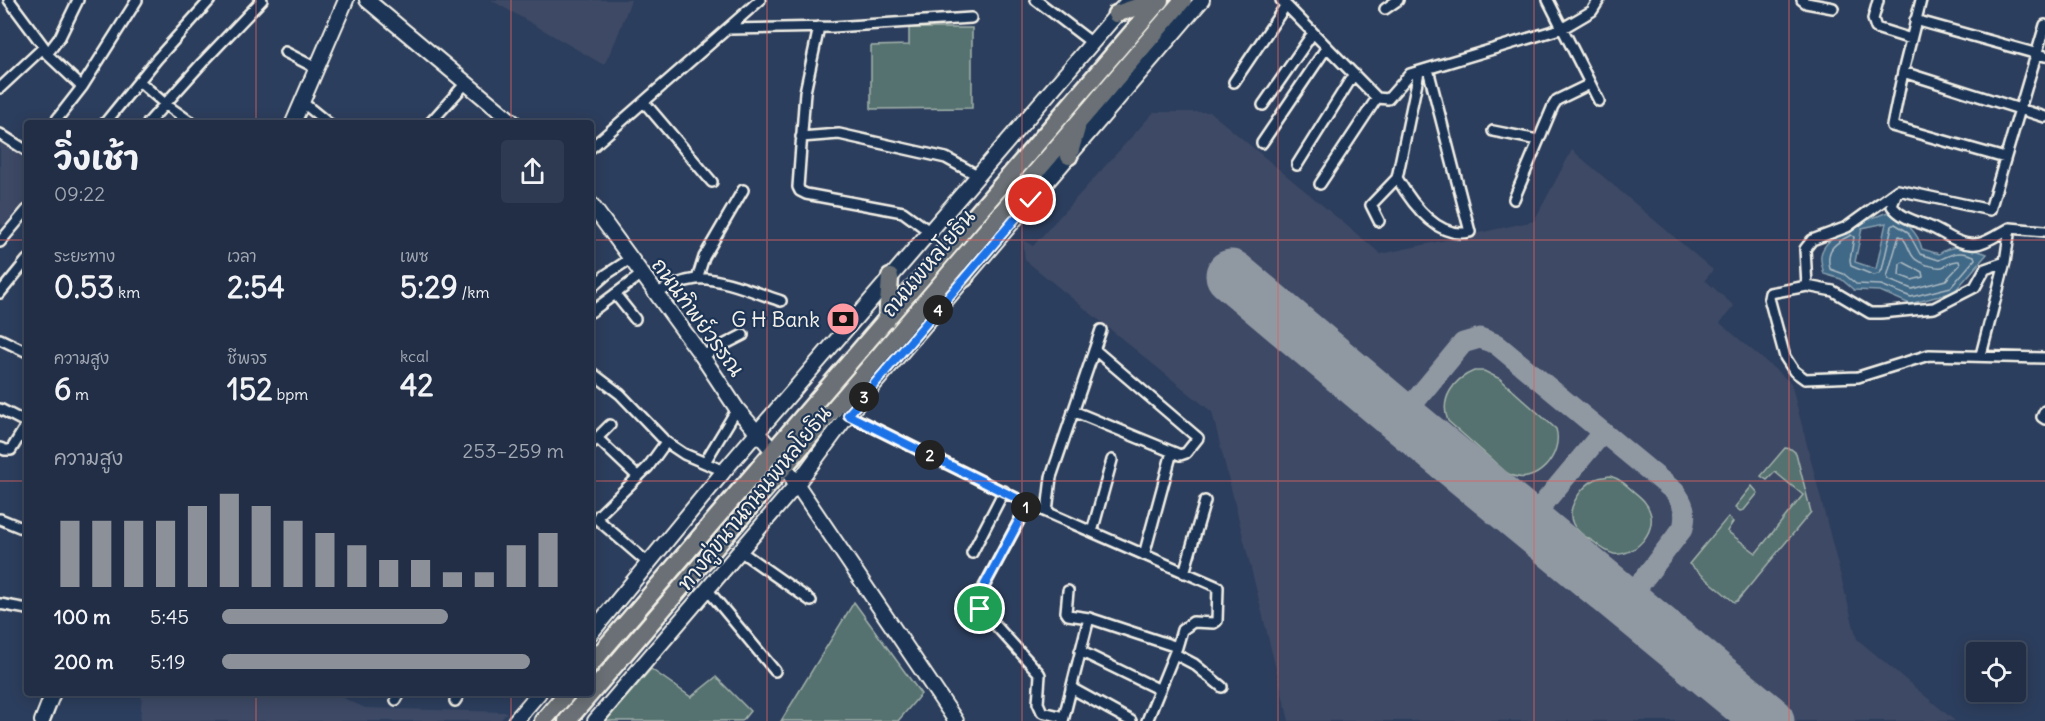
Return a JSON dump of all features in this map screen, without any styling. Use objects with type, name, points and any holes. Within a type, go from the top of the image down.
[{"type":"highway","points":[[1116,14],[1159,0]]},
{"type":"highway","name":"ถนนพหลโยธิน","points":[[594,660],[1159,0]]},
{"type":"highway","name":"ถนนพหลโยธิน","points":[[594,690],[1183,0]]},
{"type":"highway","points":[[1069,156],[1079,121]]},
{"type":"highway","points":[[887,320],[890,277]]},
{"type":"highway","points":[[927,300],[965,278]]},
{"type":"highway","points":[[774,452],[785,467]]},
{"type":"highway","points":[[594,641],[620,630]]},
{"type":"highway","points":[[543,721],[564,696]]},
{"type":"highway","name":"ถนนพหลโยธิน","points":[[567,721],[588,696]]},
{"type":"main road","points":[[294,120],[346,0]]},
{"type":"main road","points":[[367,0],[510,120]]},
{"type":"main road","name":"ทางคู่ขนานถนนพหลโยธิน","points":[[594,629],[724,471],[1129,0]]},
{"type":"main road","name":"ทางคู่ขนานถนนพหลโยธิน","points":[[595,721],[797,484],[848,415],[1202,0]]},
{"type":"main road","name":"ถนนทิพย์วรรณ","points":[[594,208],[702,356],[737,409],[774,452]]},
{"type":"main road","points":[[785,467],[956,721]]},
{"type":"main road","points":[[42,721],[52,696]]},
{"type":"main road","points":[[515,721],[536,696]]},
{"type":"street","points":[[9,0],[45,50],[81,87]]},
{"type":"street","points":[[0,88],[60,37],[78,0]]},
{"type":"street","points":[[56,120],[81,87],[137,0]]},
{"type":"street","points":[[107,120],[210,0]]},
{"type":"street","points":[[151,120],[262,0]]},
{"type":"street","points":[[594,145],[760,0]]},
{"type":"street","points":[[1036,0],[1091,42]]},
{"type":"street","points":[[1385,9],[1398,0]]},
{"type":"street","points":[[1548,0],[1599,101]]},
{"type":"street","points":[[1234,82],[1283,2],[1377,98],[1388,99],[1410,74],[1563,28],[1592,11],[1599,0]]},
{"type":"street","points":[[1802,0],[1806,3],[1833,8]]},
{"type":"street","points":[[1921,0],[1892,126],[2005,158]]},
{"type":"street","points":[[1878,1],[1873,19],[1876,28],[1911,39]]},
{"type":"street","points":[[728,28],[819,27],[971,18]]},
{"type":"street","points":[[1915,20],[2041,55]]},
{"type":"street","points":[[1808,286],[1805,249],[1807,245],[1812,240],[1847,227],[1898,190],[1990,210],[2019,109],[2041,55],[2045,25]]},
{"type":"street","points":[[819,27],[805,92],[798,187],[802,193],[903,212],[929,231]]},
{"type":"street","points":[[1263,105],[1313,33]]},
{"type":"street","points":[[1262,143],[1327,47]]},
{"type":"street","points":[[285,52],[316,69]]},
{"type":"street","points":[[1397,178],[1413,203],[1436,224],[1458,233],[1470,232],[1423,70]]},
{"type":"street","points":[[1379,221],[1371,205],[1397,178],[1423,70]]},
{"type":"street","points":[[1903,72],[2045,117]]},
{"type":"street","points":[[1297,165],[1354,74]]},
{"type":"street","points":[[139,81],[188,120]]},
{"type":"street","points":[[433,120],[466,83]]},
{"type":"street","points":[[1514,199],[1557,100],[1590,84]]},
{"type":"street","points":[[1320,184],[1377,98]]},
{"type":"street","points":[[302,102],[324,120]]},
{"type":"street","points":[[644,102],[712,182]]},
{"type":"street","points":[[1493,131],[1538,140]]},
{"type":"street","points":[[0,134],[24,149]]},
{"type":"street","points":[[801,137],[839,134],[946,158],[977,175]]},
{"type":"street","points":[[697,279],[704,257],[743,190]]},
{"type":"street","points":[[1898,190],[1892,206],[1895,211],[1961,243],[1977,244],[2010,228],[2045,231]]},
{"type":"street","points":[[0,242],[24,214]]},
{"type":"street","points":[[1982,355],[2005,262],[2010,228]]},
{"type":"street","points":[[594,285],[630,259]]},
{"type":"street","points":[[2005,262],[1985,269],[1975,287],[1934,308],[1870,313],[1833,291],[1808,286],[1770,293],[1769,298],[1785,357],[1794,371],[1805,379],[1858,377],[1929,355],[2045,358]]},
{"type":"street","points":[[0,293],[24,264]]},
{"type":"street","points":[[594,310],[642,274]]},
{"type":"street","points":[[657,293],[697,279],[730,285],[781,301]]},
{"type":"street","points":[[615,294],[634,319]]},
{"type":"street","points":[[1047,512],[1051,477],[1101,330]]},
{"type":"street","points":[[702,356],[743,335]]},
{"type":"street","points":[[0,339],[24,351]]},
{"type":"street","points":[[1073,411],[1184,455],[1196,441],[1197,435],[1095,350]]},
{"type":"street","points":[[594,374],[620,394],[666,442],[684,454],[724,471]]},
{"type":"street","points":[[0,409],[24,421]]},
{"type":"street","points":[[705,462],[737,409]]},
{"type":"street","points":[[2045,411],[2042,417],[2045,419]]},
{"type":"street","points":[[848,415],[1028,504],[1218,587],[1218,616],[1214,623],[1193,622],[1182,630],[1176,651],[1147,721]]},
{"type":"street","points":[[610,425],[594,441],[637,476]]},
{"type":"street","points":[[0,448],[10,450],[24,428]]},
{"type":"street","points":[[648,563],[597,519],[648,467],[666,442]]},
{"type":"street","points":[[1144,555],[1172,452]]},
{"type":"street","points":[[1092,532],[1112,460]]},
{"type":"street","points":[[972,553],[1004,491]]},
{"type":"street","points":[[1184,573],[1205,501]]},
{"type":"street","points":[[1028,504],[980,594],[977,605],[1039,673],[1038,703],[1042,712],[1063,719],[1089,618]]},
{"type":"street","points":[[0,519],[24,529]]},
{"type":"street","points":[[740,551],[810,601]]},
{"type":"street","points":[[707,590],[775,671]]},
{"type":"street","points":[[1068,591],[1066,614],[1089,618],[1176,651],[1222,687]]},
{"type":"street","points":[[0,604],[24,608]]},
{"type":"street","points":[[1080,651],[1161,690]]},
{"type":"street","points":[[1071,688],[1131,721]]},
{"type":"shaded area","points":[[491,0],[631,0],[604,65]]},
{"type":"shaded area","points":[[1154,112],[1210,112],[1381,254],[1534,221],[1572,150],[1713,270],[1705,280],[1734,306],[1720,323],[1791,383],[1857,639],[1955,721],[1289,721],[1212,412],[1025,260],[1023,240],[1033,246]]},
{"type":"shaded area","points":[[0,138],[24,159],[24,202],[3,226],[0,223]]},
{"type":"shaded area","points":[[142,696],[339,696],[365,708],[507,712],[500,721],[140,721]]},
{"type":"green space","points":[[909,28],[972,28],[972,108],[871,109],[871,46],[909,45]]},
{"type":"green space","points":[[1474,371],[1484,371],[1500,379],[1556,429],[1556,449],[1545,467],[1527,477],[1517,477],[1507,473],[1448,421],[1445,405],[1450,391],[1460,379]]},
{"type":"green space","points":[[1785,448],[1796,453],[1811,512],[1734,602],[1689,564],[1728,517],[1733,522],[1727,531],[1756,553],[1803,495],[1775,472],[1767,480],[1761,476]]},
{"type":"green space","points":[[1610,476],[1622,482],[1643,500],[1650,512],[1651,520],[1647,535],[1636,547],[1622,554],[1614,554],[1603,549],[1579,532],[1571,518],[1573,505],[1580,492],[1596,479]]},
{"type":"green space","points":[[1752,486],[1758,493],[1744,510],[1740,511],[1735,507]]},
{"type":"green space","points":[[854,602],[921,694],[898,721],[781,721]]},
{"type":"green space","points":[[651,669],[691,697],[716,677],[750,711],[742,721],[606,721]]},
{"type":"water","points":[[1888,212],[1913,231],[1922,249],[1939,254],[1951,248],[1963,247],[1987,254],[1954,292],[1910,304],[1880,291],[1854,290],[1841,279],[1824,274],[1821,255],[1824,247],[1831,240],[1849,228]],"holes":[[[1886,223],[1876,269],[1855,262],[1862,228]]]},
{"type":"taxiway","points":[[1401,418],[1463,343],[1480,338],[1496,344],[1674,491],[1684,508],[1683,528],[1625,603]]},
{"type":"taxiway","points":[[1528,522],[1603,432]]},
{"type":"runway","points":[[1231,275],[1769,721]]},
{"type":"place","name":"G H Bank","points":[[843,319]]},
{"type":"route","points":[[980,609],[977,605],[978,598],[1028,504],[848,415],[1031,200]]}]
